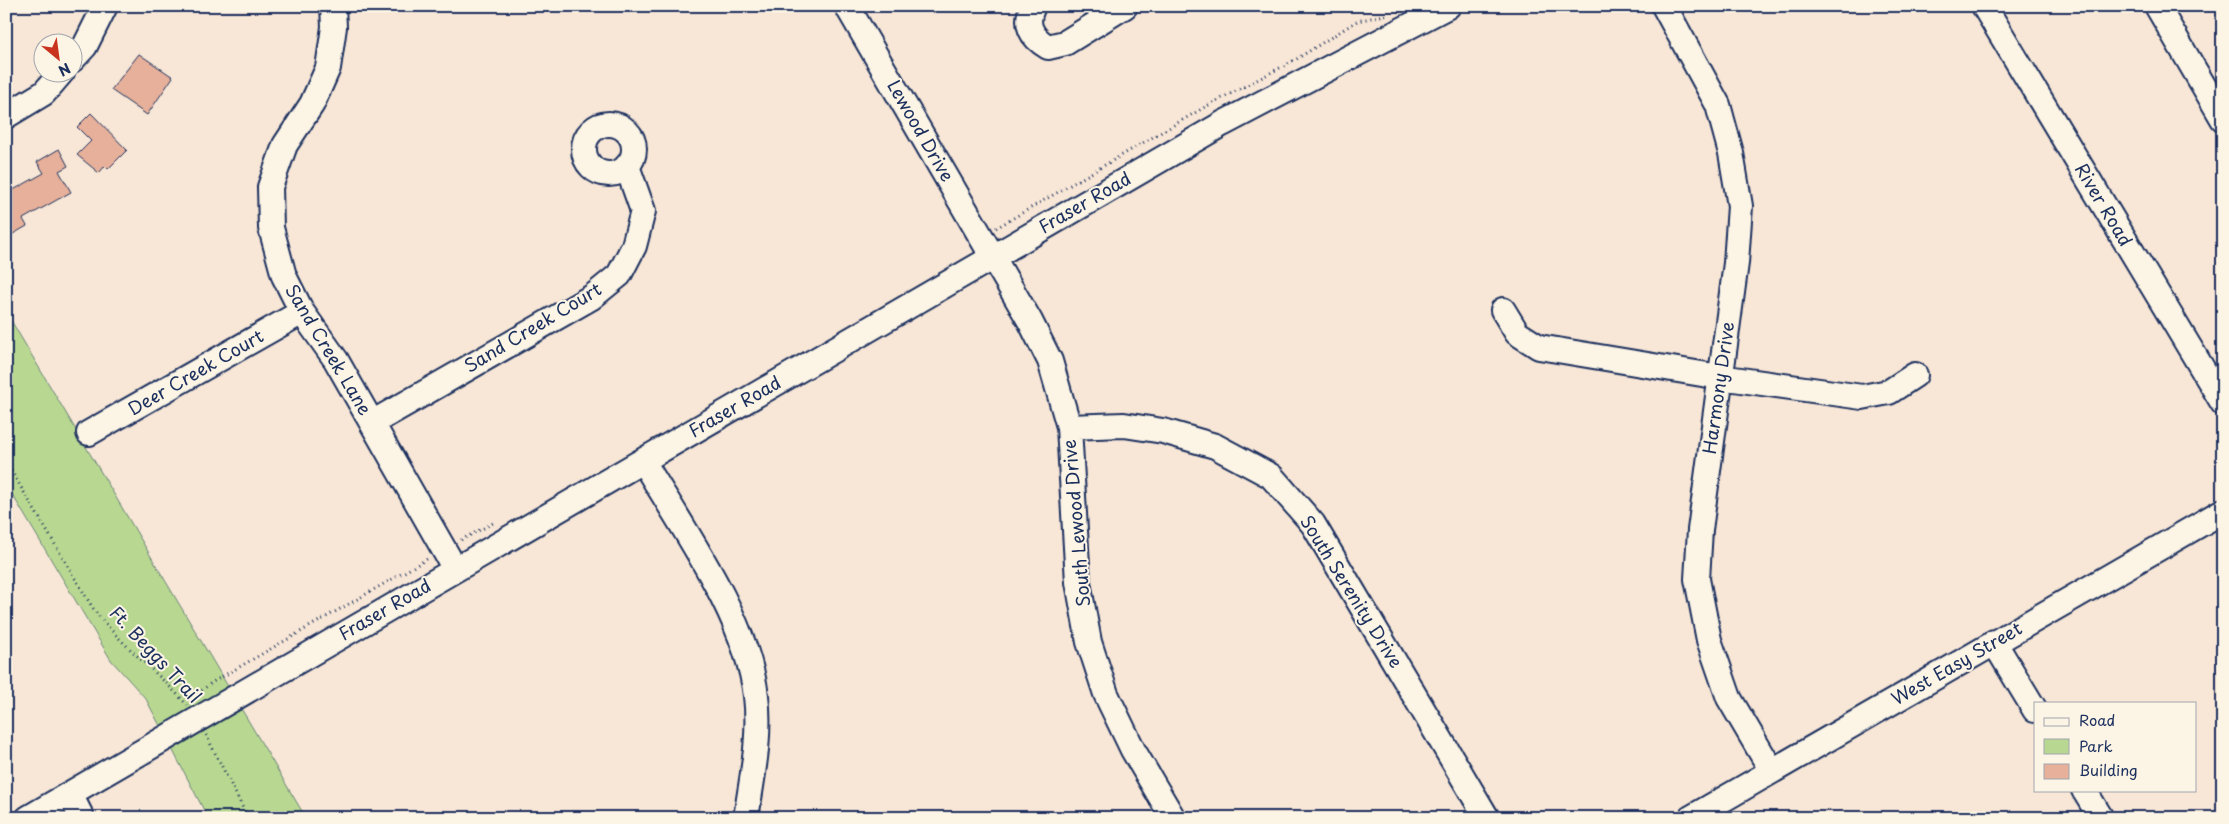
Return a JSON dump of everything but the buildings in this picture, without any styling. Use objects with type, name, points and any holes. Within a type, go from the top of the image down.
[{"type":"street","points":[[82,49],[106,6]]},
{"type":"street","name":"Sand Creek Lane","points":[[334,6],[334,27],[328,68],[312,104],[285,145],[270,187],[271,228],[284,276],[302,312],[336,360],[455,569]]},
{"type":"street","name":"Lewood Drive","points":[[847,6],[993,256]]},
{"type":"street","points":[[1034,6],[1029,16],[1029,27],[1036,39],[1048,46],[1065,43],[1125,6]]},
{"type":"street","name":"Harmony Drive","points":[[1664,6],[1718,105],[1731,153],[1740,206],[1736,263],[1700,530],[1697,580],[1709,640],[1730,698],[1772,771]]},
{"type":"street","name":"River Road","points":[[1984,6],[2223,403]]},
{"type":"street","points":[[2157,6],[2223,119]]},
{"type":"street","name":"Fraser Road","points":[[28,818],[1222,124],[1447,7]]},
{"type":"street","points":[[6,116],[44,93],[53,82]]},
{"type":"street","name":"Sand Creek Court","points":[[372,423],[592,297],[618,275],[634,246],[643,211],[626,166]]},
{"type":"street","name":"South Lewood Drive","points":[[993,256],[1050,361],[1069,427],[1078,582],[1089,642],[1106,694],[1133,750],[1173,818]]},
{"type":"street","points":[[1503,310],[1517,333],[1539,347],[1720,377],[1862,397],[1889,392],[1915,376]]},
{"type":"street","name":"Deer Creek Court","points":[[90,433],[302,312]]},
{"type":"street","name":"South Serenity Drive","points":[[1069,427],[1124,425],[1163,431],[1214,446],[1271,476],[1313,524],[1487,818]]},
{"type":"street","points":[[644,461],[730,610],[746,652],[756,696],[757,745],[746,818]]},
{"type":"street","name":"West Easy Street","points":[[1691,818],[2223,511]]},
{"type":"street","points":[[1994,642],[2034,708]]},
{"type":"street","points":[[2085,792],[2101,818]]},
{"type":"street","points":[[70,794],[82,818]]},
{"type":"path","name":"Ft. Beggs Trail","points":[[6,462],[105,624],[164,679],[187,705],[208,737],[248,818]]},
{"type":"green space","points":[[6,312],[306,818],[208,818],[146,699],[111,660],[6,484]]}]
